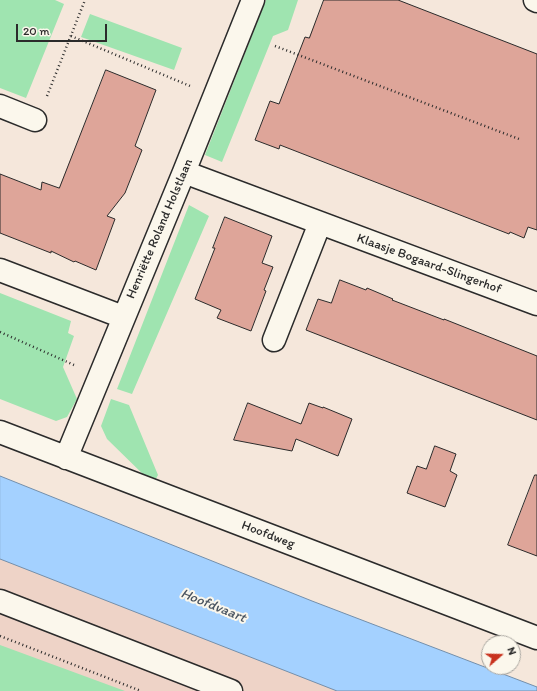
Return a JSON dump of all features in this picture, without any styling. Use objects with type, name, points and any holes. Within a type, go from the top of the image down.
[{"type":"street","name":"Henriëtte Roland Holstlaan","points":[[66,458],[215,96],[252,0]]},
{"type":"street","points":[[0,106],[35,120]]},
{"type":"street","name":"Klaasje Bogaard-Slingerhof","points":[[184,172],[537,304]]},
{"type":"street","points":[[274,340],[320,223]]},
{"type":"street","points":[[0,270],[123,317]]},
{"type":"street","name":"Hoofdweg","points":[[0,432],[537,638]]},
{"type":"street","points":[[0,601],[231,691]]},
{"type":"path","points":[[35,120],[38,117],[85,0]]},
{"type":"path","points":[[70,36],[215,96]]},
{"type":"path","points":[[275,46],[519,139]]},
{"type":"path","points":[[0,332],[99,376]]},
{"type":"path","points":[[0,636],[140,691]]},
{"type":"shaded area","points":[[0,521],[427,691],[0,691]]},
{"type":"green space","points":[[0,0],[55,0],[64,4],[26,98],[0,88]]},
{"type":"green space","points":[[266,0],[298,0],[288,30],[273,36],[222,162],[205,155]]},
{"type":"green space","points":[[90,14],[182,48],[174,70],[81,37]]},
{"type":"green space","points":[[189,205],[209,216],[132,394],[117,389]]},
{"type":"green space","points":[[0,293],[71,321],[68,333],[74,336],[63,367],[77,399],[67,417],[56,421],[0,399]]},
{"type":"green space","points":[[111,399],[129,405],[158,475],[153,484],[107,439],[101,426]]},
{"type":"green space","points":[[0,645],[125,691],[0,691]]},
{"type":"water","name":"Hoofdvaart","points":[[0,476],[312,601],[481,666],[481,675],[506,675],[537,687],[537,691],[337,691],[0,559]]},
{"type":"building","points":[[324,0],[398,0],[537,54],[537,230],[528,227],[524,238],[510,232],[509,234],[280,145],[279,149],[255,140],[270,101],[279,104],[305,37],[309,38]]},
{"type":"building","points":[[106,70],[156,90],[135,146],[142,150],[125,193],[107,216],[115,219],[96,270],[51,251],[51,253],[0,233],[0,174],[41,190],[42,182],[59,188]]},
{"type":"building","points":[[225,217],[272,236],[262,263],[273,267],[251,331],[217,318],[221,310],[195,299],[215,248],[213,248]]},
{"type":"building","points":[[340,280],[366,290],[367,288],[393,299],[392,300],[537,356],[537,420],[306,330],[318,299],[331,303]]},
{"type":"building","points":[[248,403],[301,424],[309,403],[352,419],[338,456],[296,439],[292,451],[234,440]]},
{"type":"building","points":[[435,446],[456,454],[450,471],[457,475],[445,507],[407,493],[417,466],[426,469]]},
{"type":"building","points":[[535,475],[537,475],[537,556],[508,545]]}]
